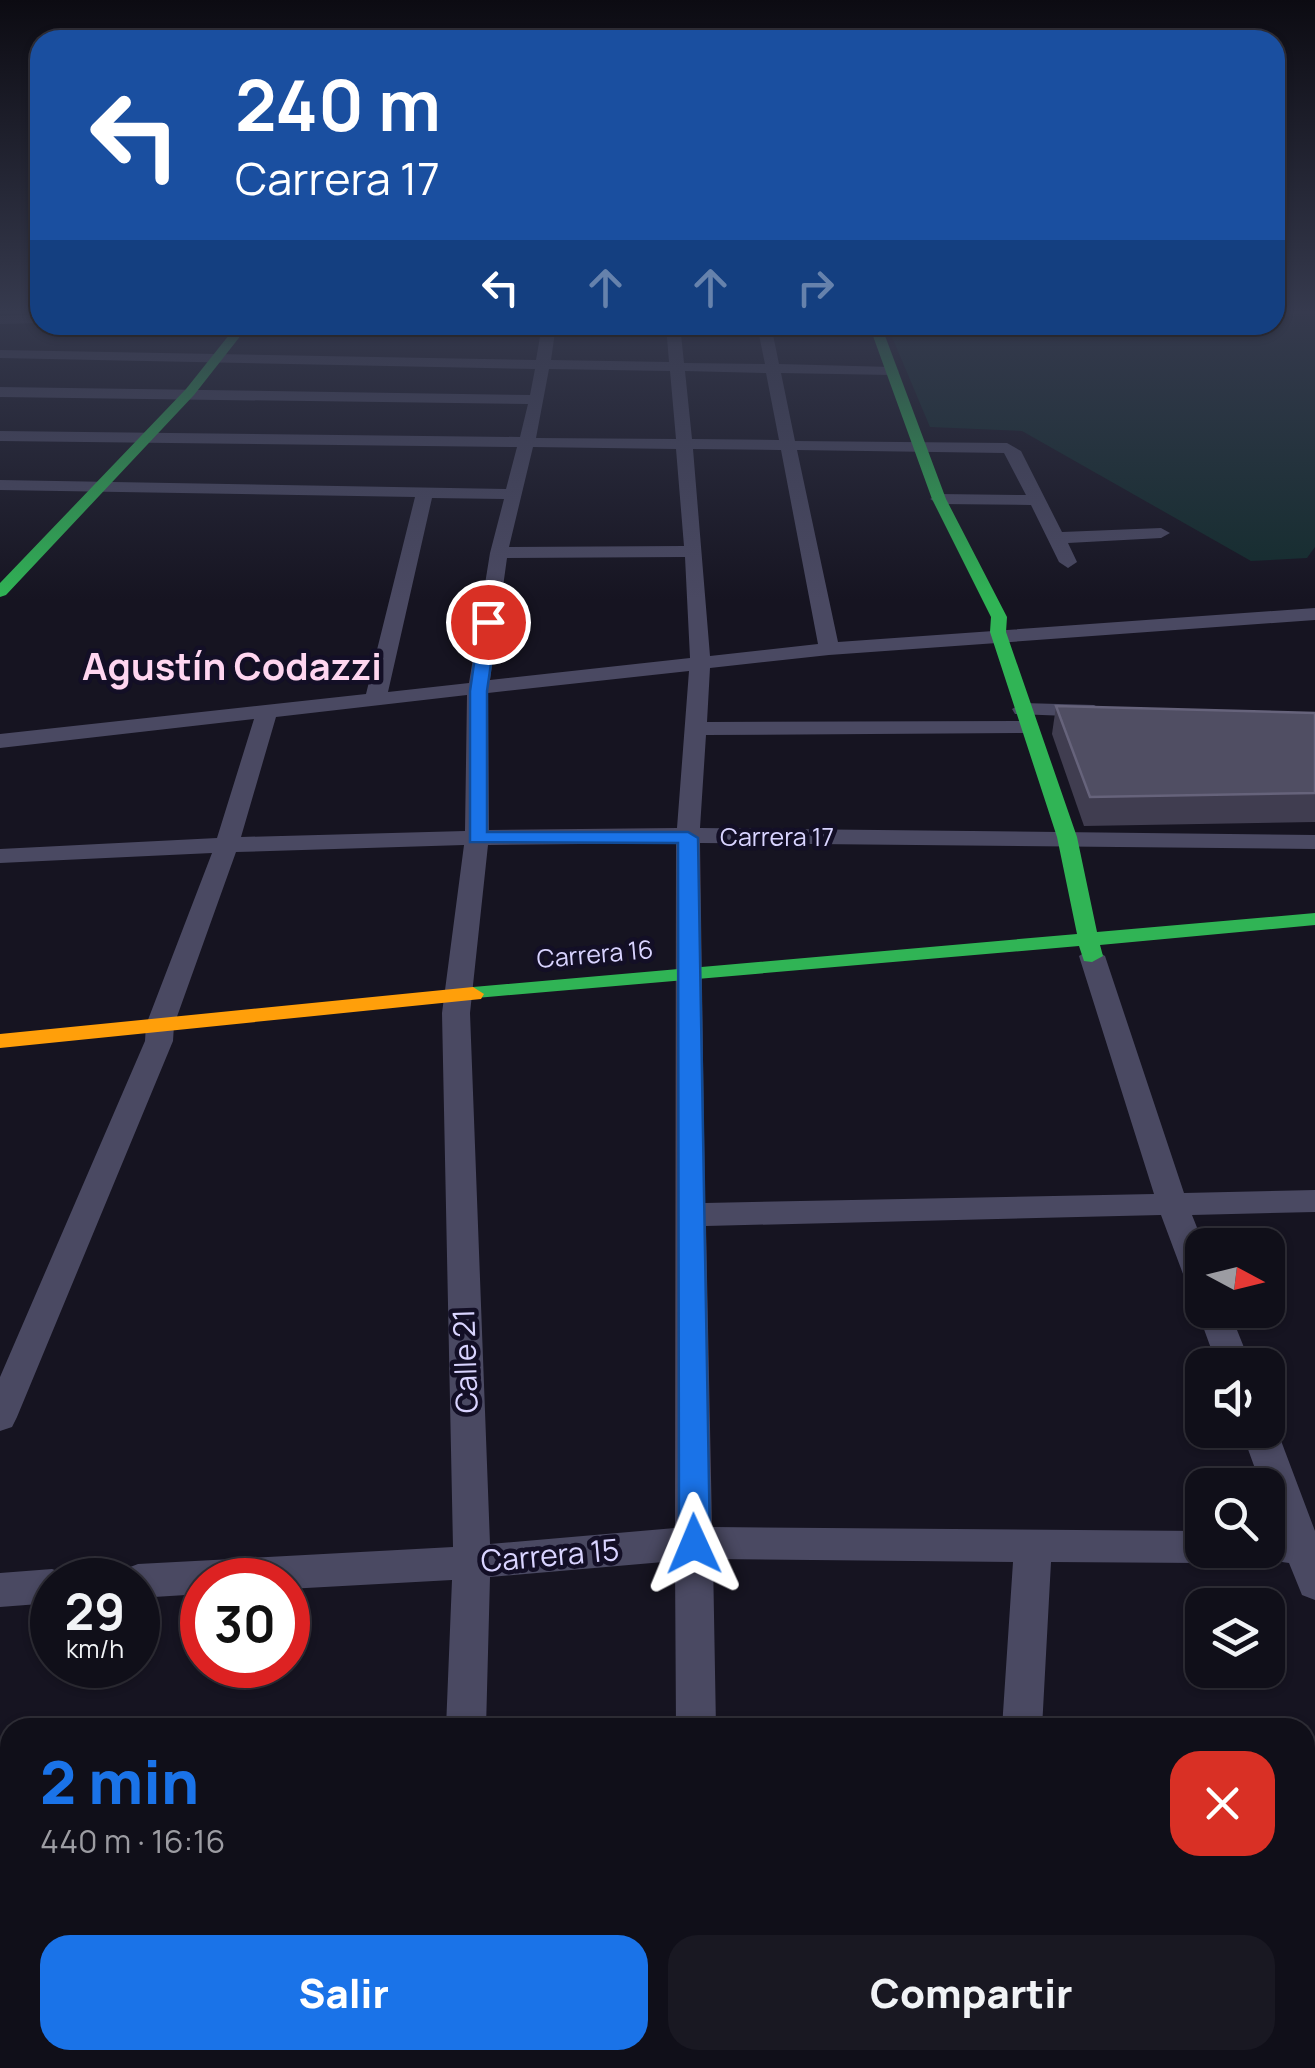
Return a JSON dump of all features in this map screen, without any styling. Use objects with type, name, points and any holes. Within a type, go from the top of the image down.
[{"type":"street","points":[[0,592],[176,407]]},
{"type":"street","name":"Calle 21","points":[[466,1718],[472,1562],[457,1004],[477,838],[478,691],[499,553],[535,407]]},
{"type":"street","points":[[681,407],[700,664],[688,838],[696,1718]]},
{"type":"street","points":[[780,407],[829,650]]},
{"type":"street","points":[[895,407],[928,529]]},
{"type":"street","points":[[0,436],[1007,448],[1013,451],[1068,562]]},
{"type":"street","points":[[908,448],[940,499],[999,617],[1000,635],[1026,718],[1068,837],[1090,948],[1185,1236]]},
{"type":"street","points":[[0,485],[511,494]]},
{"type":"street","points":[[375,702],[425,493]]},
{"type":"street","points":[[940,499],[1038,500]]},
{"type":"street","points":[[1056,538],[1161,533]]},
{"type":"street","points":[[499,553],[694,551]]},
{"type":"street","points":[[0,566],[26,567]]},
{"type":"street","points":[[952,575],[978,620],[1000,635]]},
{"type":"street","points":[[0,741],[829,650],[1315,614]]},
{"type":"street","points":[[694,728],[1120,712]]},
{"type":"street","points":[[0,1416],[159,1033],[228,842],[266,714]]},
{"type":"street","name":"Carrera 17","points":[[0,856],[228,842],[477,838],[1068,837],[1315,842]]},
{"type":"street","name":"Carrera 16","points":[[1090,948],[1315,919]]},
{"type":"street","name":"Carrera 16","points":[[0,1041],[159,1033],[1090,948],[1315,938]]},
{"type":"street","name":"Carrera 16","points":[[0,1057],[159,1033]]},
{"type":"street","points":[[689,1215],[1315,1201]]},
{"type":"street","points":[[1265,1448],[1295,1547],[1315,1583]]},
{"type":"street","name":"Carrera 15","points":[[160,1581],[694,1544],[1185,1547]]},
{"type":"street","points":[[1023,1718],[1033,1548]]},
{"type":"street","points":[[0,1590],[30,1588]]},
{"type":"green space","points":[[921,407],[1315,407],[1315,547],[1307,558],[1251,561],[1022,431],[930,427]]},
{"type":"building","points":[[1056,706],[1315,713],[1315,793],[1090,797]]},
{"type":"traffic: fast","points":[[0,592],[176,407]]},
{"type":"traffic: fast","points":[[905,407],[939,499],[999,617],[998,632],[1067,837],[1092,956]]},
{"type":"traffic: fast","points":[[473,994],[1315,919]]},
{"type":"traffic: slow","points":[[0,1041],[473,994]]},
{"type":"district","name":"Agustín Codazzi","points":[[232,667]]},
{"type":"route","points":[[488,622],[478,691],[477,838],[688,838],[694,1544]]}]
